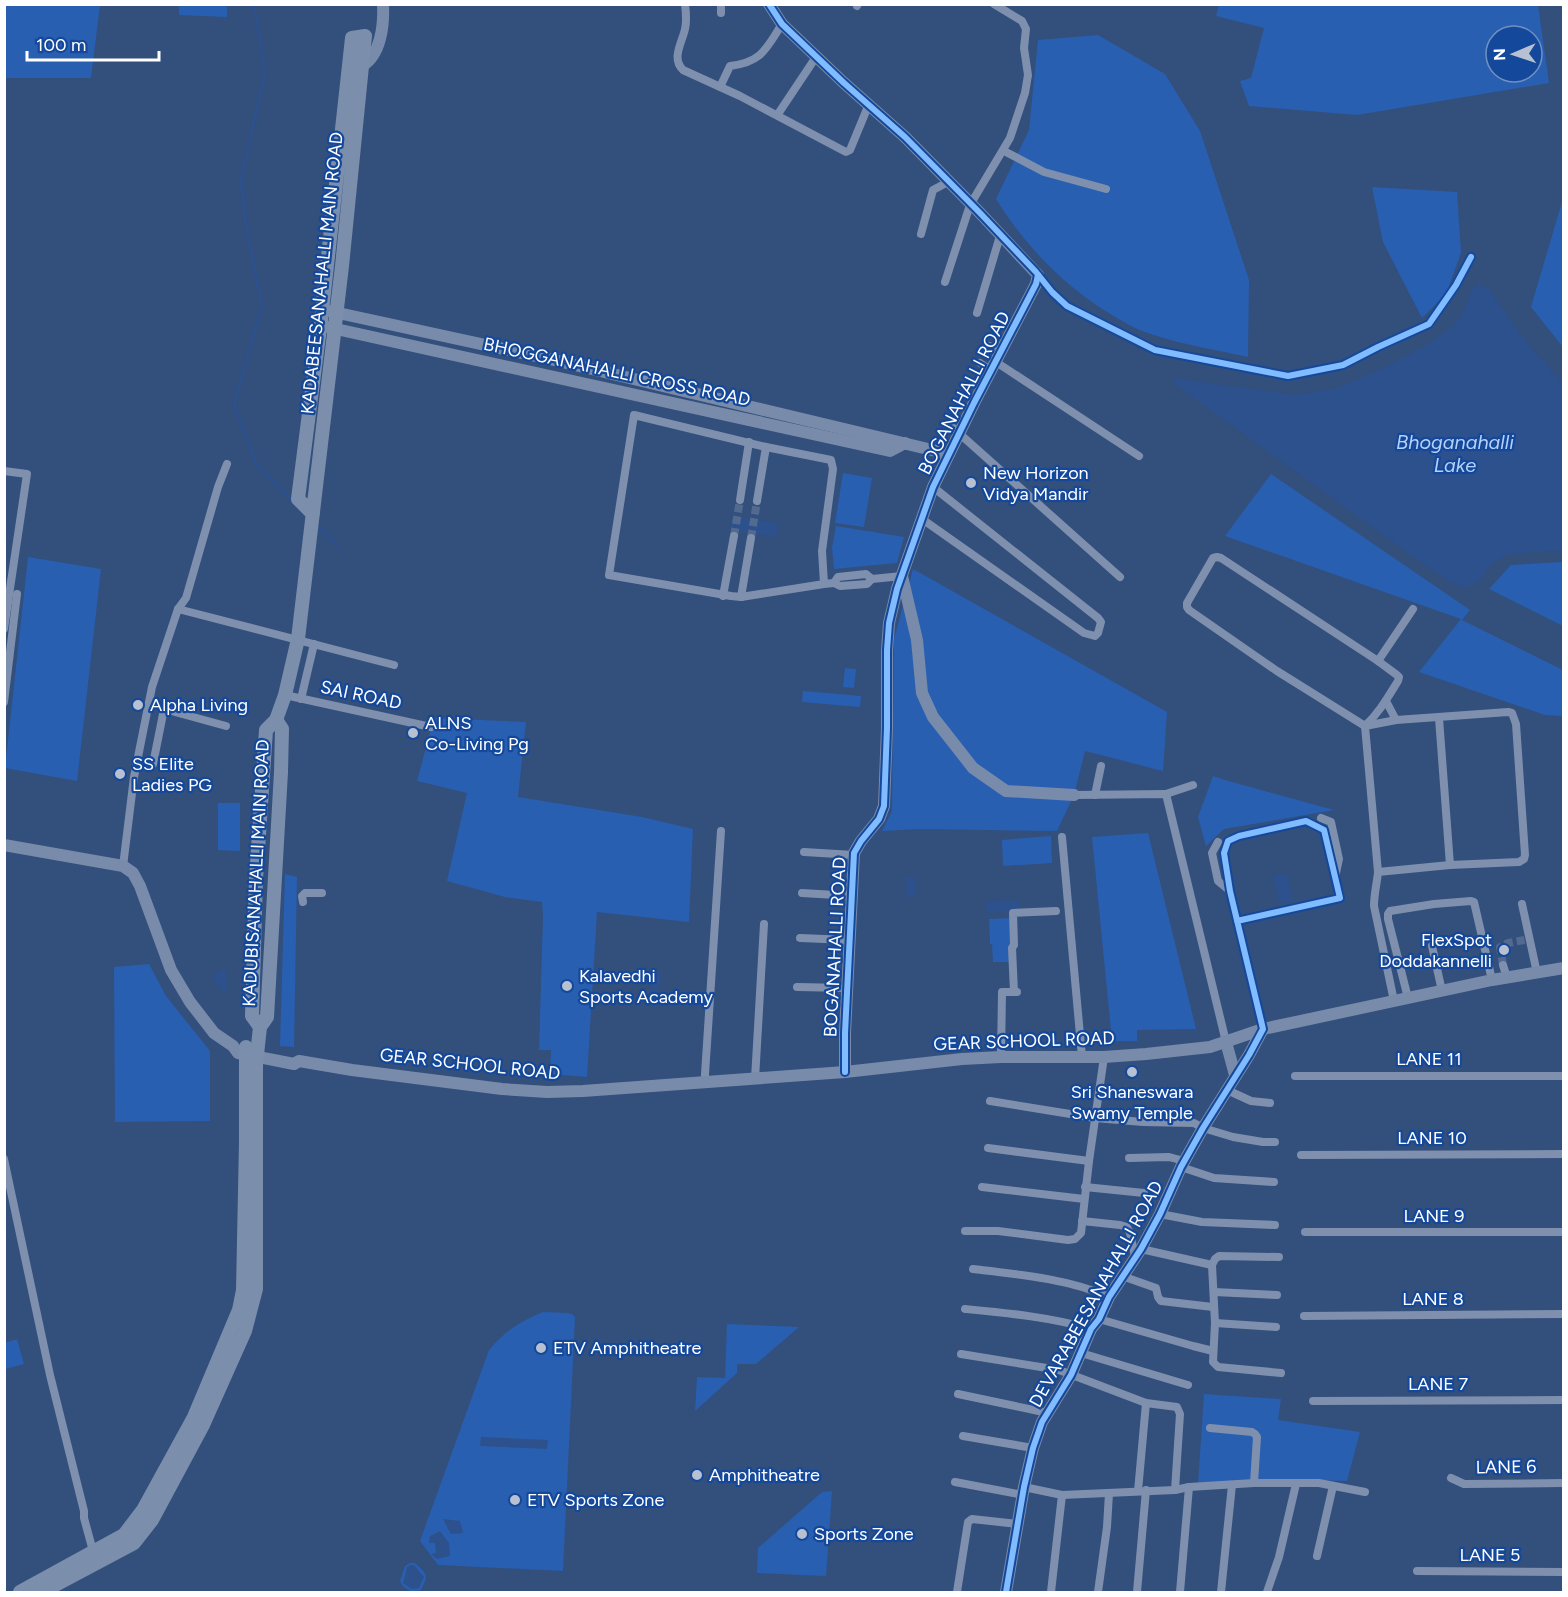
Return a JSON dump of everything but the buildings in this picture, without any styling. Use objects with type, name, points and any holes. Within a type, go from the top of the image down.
[{"type":"main road","name":"KADABEESANAHALLI MAIN ROAD","points":[[313,514],[298,499],[328,327],[336,313],[362,66],[358,37],[322,309],[328,327],[313,514]]},
{"type":"main road","name":"KADUBISANAHALLI MAIN ROAD","points":[[247,1051],[267,1017],[281,772],[282,729],[276,720],[285,695],[298,639],[313,514]]},
{"type":"main road","points":[[260,1027],[252,1016],[258,851],[266,730],[276,720]]},
{"type":"main road","points":[[258,851],[277,851]]},
{"type":"main road","points":[[20,1593],[124,1535],[143,1510],[194,1417],[239,1310],[243,1290],[247,1051]]},
{"type":"main road","points":[[42,1593],[134,1543],[152,1520],[203,1425],[245,1331],[256,1289],[247,1051]]},
{"type":"street","points":[[362,66],[371,59],[377,47],[383,4]]},
{"type":"street","points":[[685,4],[686,27],[677,64],[682,70],[778,114],[846,152],[850,150],[869,104]]},
{"type":"street","points":[[770,4],[782,24],[905,137],[1067,306],[1155,350],[1288,375],[1343,365],[1378,346],[1429,324],[1456,285],[1471,257]]},
{"type":"street","points":[[945,282],[970,205],[1004,150],[1016,124],[1025,93],[1028,75],[1024,48],[1026,29],[1022,21],[994,4]]},
{"type":"street","points":[[720,87],[730,66],[744,64],[763,54],[782,24]]},
{"type":"street","points":[[778,114],[816,57]]},
{"type":"street","points":[[1004,150],[1044,172],[1106,189]]},
{"type":"street","points":[[921,234],[933,190],[948,182]]},
{"type":"street","points":[[977,314],[1000,236]]},
{"type":"street","name":"BOGANAHALLI ROAD","points":[[845,1072],[854,855],[879,819],[884,806],[887,739],[886,650],[889,623],[902,576],[933,487],[949,454],[955,430],[972,397],[996,362],[1036,284],[1038,275]]},
{"type":"street","name":"BHOGGANAHALLI CROSS ROAD","points":[[322,309],[554,360],[949,454]]},
{"type":"street","name":"BHOGGANAHALLI CROSS ROAD","points":[[328,327],[890,451],[905,443]]},
{"type":"street","points":[[990,346],[996,362],[1139,456]]},
{"type":"street","points":[[550,376],[554,360]]},
{"type":"street","points":[[980,363],[996,362]]},
{"type":"street","points":[[824,584],[822,551],[833,463],[831,460],[634,416],[609,575],[723,596],[741,597],[824,584],[834,582],[838,577],[866,574],[872,579],[902,576],[917,640],[922,693],[933,717],[973,768],[1006,791],[1074,795],[1166,794],[1193,785]]},
{"type":"street","points":[[955,430],[1120,577]]},
{"type":"street","points":[[740,500],[749,442]]},
{"type":"street","points":[[757,501],[766,447]]},
{"type":"street","points":[[4,845],[123,866],[134,777],[152,687],[178,609],[186,598],[218,487],[227,464]]},
{"type":"street","points":[[4,471],[27,474],[4,629]]},
{"type":"street","points":[[922,519],[1084,633],[1095,636],[1098,633],[1101,622],[1098,618],[933,487]]},
{"type":"street","points":[[723,596],[734,536]]},
{"type":"street","points":[[741,597],[751,538]]},
{"type":"street","points":[[1365,726],[1386,701],[1399,677],[1221,558],[1213,558],[1187,603],[1189,610],[1277,671],[1365,726],[1396,720],[1512,713],[1516,721],[1524,860],[1378,872]]},
{"type":"street","points":[[4,702],[8,651],[17,594]]},
{"type":"street","points":[[178,609],[394,664]]},
{"type":"street","points":[[1378,661],[1413,609]]},
{"type":"street","points":[[301,699],[314,644]]},
{"type":"street","name":"SAI ROAD","points":[[285,695],[431,727]]},
{"type":"street","points":[[1386,701],[1396,720]]},
{"type":"street","points":[[153,764],[164,709],[226,726]]},
{"type":"street","points":[[1439,718],[1450,865]]},
{"type":"street","points":[[1365,726],[1378,872],[1374,906],[1394,1001]]},
{"type":"street","points":[[1095,795],[1101,766]]},
{"type":"street","points":[[1166,794],[1235,1075]]},
{"type":"street","points":[[1521,802],[1532,801]]},
{"type":"street","points":[[1321,818],[1330,822],[1339,859],[1335,876]]},
{"type":"street","points":[[1237,921],[1340,898],[1324,831],[1306,822],[1239,836],[1228,841],[1224,853],[1230,891],[1237,921],[1263,1029]]},
{"type":"street","points":[[705,1083],[721,831]]},
{"type":"street","points":[[1062,837],[1082,1057]]},
{"type":"street","points":[[1218,842],[1212,853],[1218,881],[1230,891]]},
{"type":"street","points":[[804,852],[854,855]]},
{"type":"street","name":"GEAR SCHOOL ROAD","points":[[123,866],[133,873],[140,886],[171,970],[185,994],[214,1033],[247,1051],[294,1064],[299,1061],[502,1089],[547,1092],[602,1090],[845,1072],[955,1060],[1001,1057],[1104,1057],[1210,1047],[1263,1029],[1492,980],[1563,968]]},
{"type":"street","points":[[303,902],[304,892],[322,893]]},
{"type":"street","points":[[802,893],[852,896]]},
{"type":"street","points":[[1408,998],[1388,919],[1390,911],[1434,904],[1474,902],[1492,980]]},
{"type":"street","points":[[1522,904],[1537,973]]},
{"type":"street","points":[[1001,1057],[1002,992],[1017,992],[1012,948],[1014,945],[1013,913],[1056,911]]},
{"type":"street","points":[[755,1079],[764,924]]},
{"type":"street","points":[[800,938],[849,940]]},
{"type":"street","points":[[1432,946],[1442,991]]},
{"type":"street","points":[[1503,965],[1507,978]]},
{"type":"street","points":[[797,987],[847,988]]},
{"type":"street","name":"DEVARABEESANAHALLI ROAD","points":[[1006,1593],[1033,1448],[1042,1422],[1071,1375],[1091,1329],[1099,1319],[1109,1297],[1160,1214],[1182,1164],[1263,1029]]},
{"type":"street","points":[[965,1231],[998,1231],[1068,1240],[1078,1237],[1081,1233],[1085,1187],[1104,1057]]},
{"type":"street","name":"LANE 11","points":[[1295,1076],[1563,1076]]},
{"type":"street","points":[[1227,1090],[1251,1101],[1270,1103]]},
{"type":"street","points":[[990,1101],[1095,1118],[1194,1123],[1233,1137],[1275,1142]]},
{"type":"street","points":[[988,1148],[1089,1161]]},
{"type":"street","name":"LANE 10","points":[[1300,1155],[1563,1154]]},
{"type":"street","points":[[1129,1158],[1169,1157],[1214,1178],[1274,1182]]},
{"type":"street","points":[[4,1159],[50,1376],[93,1551]]},
{"type":"street","points":[[982,1187],[1084,1199]]},
{"type":"street","points":[[1085,1187],[1144,1193]]},
{"type":"street","points":[[1160,1214],[1202,1222],[1275,1225]]},
{"type":"street","points":[[1082,1221],[1127,1227],[1138,1253],[1212,1265]]},
{"type":"street","name":"LANE 9","points":[[1305,1232],[1563,1232]]},
{"type":"street","points":[[1279,1257],[1219,1256],[1215,1259],[1212,1265],[1215,1323],[1213,1362],[1218,1367],[1281,1373]]},
{"type":"street","points":[[973,1269],[1075,1285],[1109,1297]]},
{"type":"street","points":[[1122,1276],[1156,1288],[1161,1301],[1213,1306]]},
{"type":"street","points":[[1214,1292],[1277,1294]]},
{"type":"street","points":[[965,1309],[1034,1317],[1091,1329]]},
{"type":"street","name":"LANE 8","points":[[1304,1316],[1563,1314]]},
{"type":"street","points":[[1099,1319],[1213,1351]]},
{"type":"street","points":[[1215,1323],[1276,1327]]},
{"type":"street","points":[[1081,1353],[1188,1385]]},
{"type":"street","points":[[961,1354],[1059,1370],[1146,1403],[1177,1407],[1180,1410],[1175,1490]]},
{"type":"street","points":[[958,1394],[1048,1413]]},
{"type":"street","name":"LANE 7","points":[[1313,1401],[1563,1400]]},
{"type":"street","points":[[1137,1593],[1146,1403]]},
{"type":"street","points":[[1210,1428],[1255,1434],[1257,1437],[1254,1483]]},
{"type":"street","points":[[963,1436],[1033,1448]]},
{"type":"street","name":"LANE 6","points":[[1451,1478],[1464,1484],[1563,1483]]},
{"type":"street","points":[[955,1482],[1062,1495],[1175,1490],[1254,1483],[1319,1483],[1365,1492]]},
{"type":"street","points":[[1267,1593],[1279,1557],[1296,1484]]},
{"type":"street","points":[[1221,1593],[1232,1485]]},
{"type":"street","points":[[1317,1556],[1333,1486]]},
{"type":"street","points":[[1180,1593],[1189,1487]]},
{"type":"street","points":[[1098,1593],[1109,1493]]},
{"type":"street","points":[[1051,1593],[1062,1495]]},
{"type":"street","points":[[957,1593],[969,1520],[1018,1524]]},
{"type":"street","name":"LANE 5","points":[[1417,1571],[1563,1572]]},
{"type":"shaded area","points":[[5,4],[100,5],[91,78],[5,78]]},
{"type":"shaded area","points":[[179,5],[227,5],[227,17],[179,15]]},
{"type":"shaded area","points":[[1219,5],[1538,5],[1541,24],[1484,24],[1484,84],[1543,84],[1357,115],[1249,106],[1240,81],[1251,78],[1264,28],[1216,16]]},
{"type":"shaded area","points":[[1098,35],[1165,74],[1200,131],[1249,280],[1248,357],[1165,339],[1132,326],[1094,304],[1062,278],[1033,249],[996,199],[1029,130],[1038,40]]},
{"type":"shaded area","points":[[1544,48],[1549,83],[1544,84]]},
{"type":"shaded area","points":[[1372,187],[1457,192],[1461,253],[1446,294],[1422,318],[1383,242]]},
{"type":"shaded area","points":[[1563,202],[1563,347],[1531,307]]},
{"type":"shaded area","points":[[843,473],[872,478],[864,527],[835,523]]},
{"type":"shaded area","points":[[1271,474],[1470,610],[1462,620],[1563,670],[1563,716],[1545,715],[1419,672],[1461,619],[1225,536]]},
{"type":"shaded area","points":[[836,526],[904,537],[897,563],[834,569],[832,548]]},
{"type":"shaded area","points":[[28,557],[101,569],[77,781],[5,768]]},
{"type":"shaded area","points":[[1563,562],[1563,626],[1489,589],[1511,565]]},
{"type":"shaded area","points":[[913,569],[1167,712],[1163,771],[1085,751],[1074,795],[1057,831],[922,829],[882,831],[892,811],[894,639]]},
{"type":"shaded area","points":[[845,668],[856,669],[854,688],[843,687]]},
{"type":"shaded area","points":[[803,691],[861,696],[860,707],[802,702]]},
{"type":"shaded area","points":[[434,718],[526,722],[518,797],[642,817],[693,829],[689,922],[597,912],[587,1077],[550,1074],[551,1050],[539,1050],[542,902],[505,897],[447,881],[467,793],[417,781]]},
{"type":"shaded area","points":[[1213,776],[1334,810],[1224,829],[1206,846],[1198,817]]},
{"type":"shaded area","points":[[218,803],[240,803],[240,851],[218,850]]},
{"type":"shaded area","points":[[1148,833],[1196,1029],[1137,1030],[1137,1041],[1112,1041],[1092,837]]},
{"type":"shaded area","points":[[1051,836],[1052,863],[1003,866],[1002,840]]},
{"type":"shaded area","points":[[285,874],[297,877],[294,1047],[280,1046]]},
{"type":"shaded area","points":[[1012,918],[1011,962],[993,962],[989,919]]},
{"type":"shaded area","points":[[149,964],[166,996],[210,1051],[210,1121],[115,1122],[114,967]]},
{"type":"shaded area","points":[[543,1312],[568,1313],[575,1317],[563,1571],[438,1565],[420,1541],[489,1350],[513,1328]]},
{"type":"shaded area","points":[[727,1324],[799,1327],[756,1364],[737,1364],[737,1373],[695,1411],[697,1377],[725,1378]]},
{"type":"shaded area","points":[[17,1339],[24,1364],[5,1369],[5,1343]]},
{"type":"shaded area","points":[[1204,1394],[1281,1399],[1278,1420],[1360,1432],[1347,1481],[1279,1479],[1198,1484]]},
{"type":"shaded area","name":"Sports Zone","points":[[832,1491],[826,1576],[757,1573],[758,1548],[822,1492]]},
{"type":"shaded area","points":[[415,1563],[426,1575],[421,1590],[409,1590],[400,1581],[405,1566]]},
{"type":"water","name":"Bhoganahalli Lake","points":[[1476,285],[1488,288],[1530,347],[1563,383],[1564,550],[1508,554],[1489,566],[1479,581],[1465,588],[1429,568],[1173,383],[1174,378],[1294,395],[1338,388],[1390,365],[1430,343],[1453,326]]},
{"type":"water","points":[[732,516],[778,523],[776,537],[730,530]]},
{"type":"water","points":[[1287,873],[1293,901],[1279,903],[1273,876]]},
{"type":"water","points":[[906,877],[915,877],[916,896],[907,897]]},
{"type":"water","points":[[986,901],[1020,901],[1020,911],[987,913]]},
{"type":"water","points":[[226,969],[227,991],[223,993],[212,977],[220,970]]},
{"type":"water","points":[[661,974],[661,983],[657,987],[656,1009],[649,998],[651,983],[645,983],[649,975]]},
{"type":"water","points":[[481,1437],[548,1440],[547,1449],[480,1446]]},
{"type":"water","points":[[443,1519],[460,1521],[463,1533],[451,1534]]},
{"type":"water","points":[[440,1531],[449,1543],[450,1556],[437,1559],[431,1554],[436,1553],[435,1543],[429,1543],[430,1536]]},
{"type":"water","points":[[414,1565],[424,1577],[419,1588],[412,1589],[403,1583],[407,1567]]},
{"type":"waterway","points":[[253,4],[265,74],[241,179],[247,232],[262,305],[234,404],[256,464],[293,501]]},
{"type":"waterway","points":[[317,526],[337,546]]},
{"type":"tunnel","points":[[734,536],[740,500]]},
{"type":"tunnel","points":[[751,538],[757,501]]},
{"type":"tunnel","points":[[1503,965],[1500,947],[1508,943],[1530,939]]},
{"type":"cycle path","points":[[769,4],[782,24],[905,137],[1067,306],[1155,350],[1288,376],[1343,365],[1429,324],[1456,285],[1471,257]]},
{"type":"cycle path","points":[[845,1072],[854,853],[879,819],[884,806],[887,650],[889,623],[897,589],[933,487],[1036,284],[1038,275]]},
{"type":"cycle path","points":[[1006,1592],[1024,1487],[1042,1422],[1071,1375],[1091,1329],[1099,1319],[1109,1297],[1141,1249],[1181,1167],[1263,1029],[1230,891],[1224,853],[1228,841],[1239,836],[1306,821],[1324,830],[1340,898],[1237,921]]},
{"type":"place","name":"New Horizon Vidya Mandir","points":[[971,483]]},
{"type":"place","name":"Alpha Living","points":[[138,705]]},
{"type":"place","name":"ALNS Co-Living Pg","points":[[413,733]]},
{"type":"place","name":"SS Elite Ladies PG","points":[[120,774]]},
{"type":"place","name":"FlexSpot Doddakannelli","points":[[1504,950]]},
{"type":"place","name":"Kalavedhi Sports Academy","points":[[567,986]]},
{"type":"place","name":"Sri Shaneswara Swamy Temple","points":[[1132,1072]]},
{"type":"place","name":"ETV Amphitheatre","points":[[541,1348]]},
{"type":"place","name":"Amphitheatre","points":[[697,1475]]},
{"type":"place","name":"ETV Sports Zone","points":[[515,1500]]},
{"type":"place","name":"Sports Zone","points":[[802,1534]]}]
